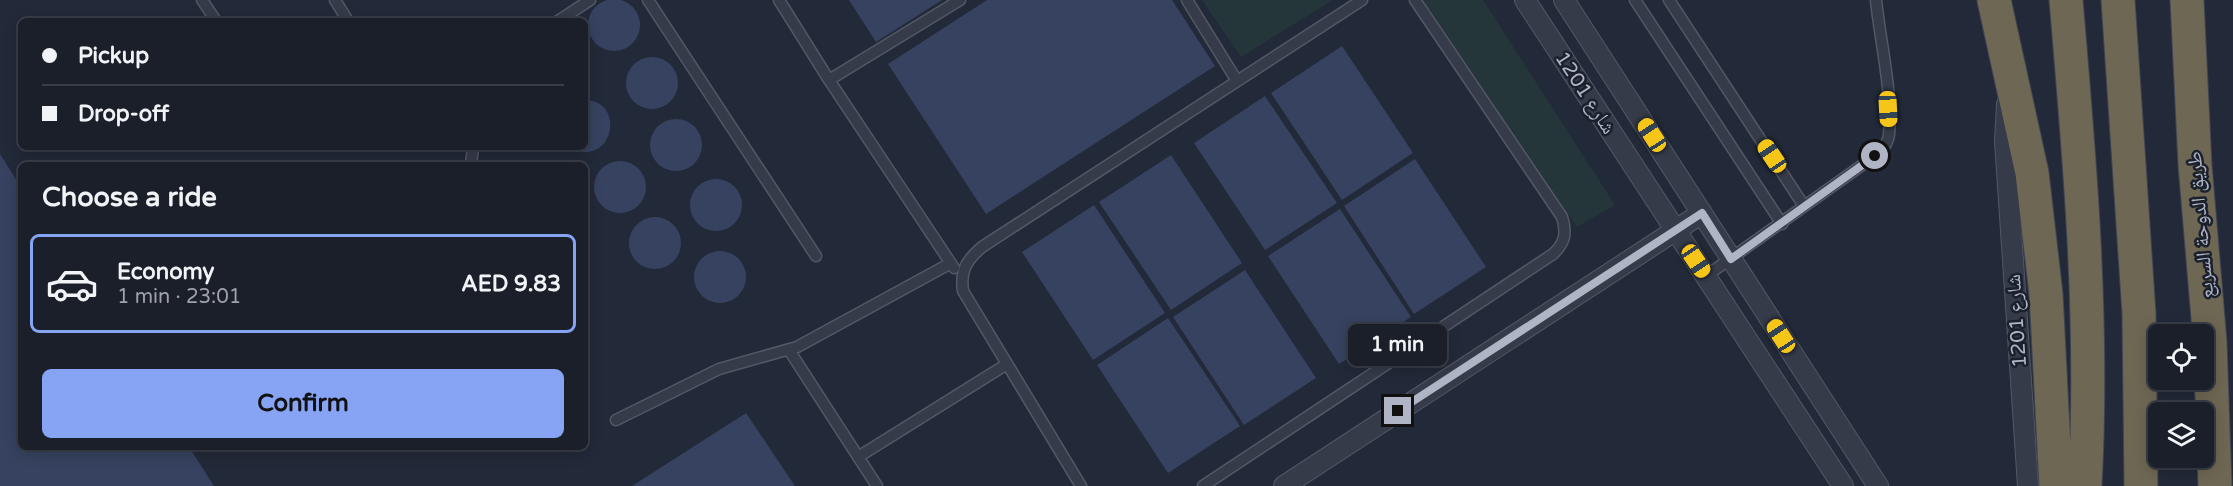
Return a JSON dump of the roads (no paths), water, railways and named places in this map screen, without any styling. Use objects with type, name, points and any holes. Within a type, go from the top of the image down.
[{"type":"highway","points":[[1994,0],[2032,173],[2052,366],[2056,486]]},
{"type":"highway","points":[[2066,0],[2086,272],[2089,412],[2085,486]]},
{"type":"highway","points":[[2118,0],[2139,314],[2141,486]]},
{"type":"highway","points":[[2164,0],[2178,135],[2195,165]]},
{"type":"highway","name":"طريق الدوحة السريع","points":[[2187,0],[2195,165],[2210,342],[2215,486]]},
{"type":"street","name":"شارع 1201","points":[[1525,0],[1843,486]]},
{"type":"street","name":"شارع 1201","points":[[1564,0],[1878,486]]},
{"type":"street","name":"شارع 1201","points":[[2012,84],[2007,104],[2005,141],[2028,486]]},
{"type":"street","points":[[1294,483],[1702,213]]},
{"type":"lane","points":[[202,0],[214,18]]},
{"type":"lane","points":[[335,0],[346,18]]},
{"type":"lane","points":[[563,18],[590,0]]},
{"type":"lane","points":[[648,0],[816,256]]},
{"type":"lane","points":[[779,0],[829,80],[961,278]]},
{"type":"lane","points":[[829,80],[960,0]]},
{"type":"lane","points":[[1187,0],[1237,81]]},
{"type":"lane","points":[[1081,486],[963,291],[961,278],[964,266],[982,247],[1362,0]]},
{"type":"lane","points":[[1203,486],[1561,247],[1564,238],[1562,217],[1415,0]]},
{"type":"lane","points":[[1635,0],[1782,224]]},
{"type":"lane","points":[[1670,0],[1804,206]]},
{"type":"lane","points":[[1706,276],[1882,151],[1887,143],[1889,134],[1887,93],[1876,0]]},
{"type":"lane","points":[[616,420],[719,369],[789,350],[951,263]]},
{"type":"lane","points":[[789,350],[877,486]]},
{"type":"lane","points":[[858,457],[1007,364]]},
{"type":"water","points":[[609,-1],[619,-1],[633,6],[640,25],[633,44],[619,51],[609,51],[599,47],[592,40],[588,30],[588,20],[592,10],[599,3]]},
{"type":"water","points":[[849,0],[942,0],[876,42]]},
{"type":"water","points":[[987,0],[1172,0],[1215,66],[986,214],[888,64]]},
{"type":"water","points":[[1342,46],[1413,153],[1342,200],[1271,93]]},
{"type":"water","points":[[647,57],[657,57],[671,64],[678,83],[671,102],[657,109],[647,109],[637,105],[630,98],[626,88],[626,78],[630,68],[637,61]]},
{"type":"water","points":[[1265,96],[1337,203],[1265,250],[1194,143]]},
{"type":"water","points":[[588,101],[598,103],[607,111],[610,122],[609,133],[604,143],[596,150],[584,152],[578,150],[588,150]]},
{"type":"water","points":[[671,119],[681,119],[695,126],[702,145],[695,164],[681,171],[671,171],[661,167],[654,160],[650,150],[650,140],[654,130],[661,123]]},
{"type":"water","points":[[0,154],[18,182],[18,450],[191,450],[214,486],[0,486]]},
{"type":"water","points":[[1171,155],[1242,263],[1171,310],[1099,202]]},
{"type":"water","points":[[1415,159],[1486,267],[1414,314],[1344,206]]},
{"type":"water","points":[[615,161],[625,161],[639,168],[646,187],[639,206],[625,213],[615,213],[605,209],[598,202],[594,192],[594,182],[598,172],[605,165]]},
{"type":"water","points":[[711,179],[721,179],[735,186],[742,205],[735,224],[721,231],[711,231],[701,227],[694,220],[690,210],[690,200],[694,190],[701,183]]},
{"type":"water","points":[[1094,205],[1165,313],[1093,360],[1022,252]]},
{"type":"water","points":[[1340,209],[1411,317],[1339,364],[1268,256]]},
{"type":"water","points":[[650,217],[660,217],[674,224],[681,243],[674,262],[660,269],[650,269],[640,265],[633,258],[629,248],[629,238],[633,228],[640,221]]},
{"type":"water","points":[[715,251],[725,251],[739,258],[746,277],[739,296],[725,303],[715,303],[705,299],[698,292],[694,282],[694,272],[698,262],[705,255]]},
{"type":"water","points":[[1245,270],[1316,378],[1244,425],[1173,317]]},
{"type":"water","points":[[1168,318],[1240,426],[1168,473],[1097,365]]},
{"type":"water","points":[[746,413],[795,486],[632,486]]}]
